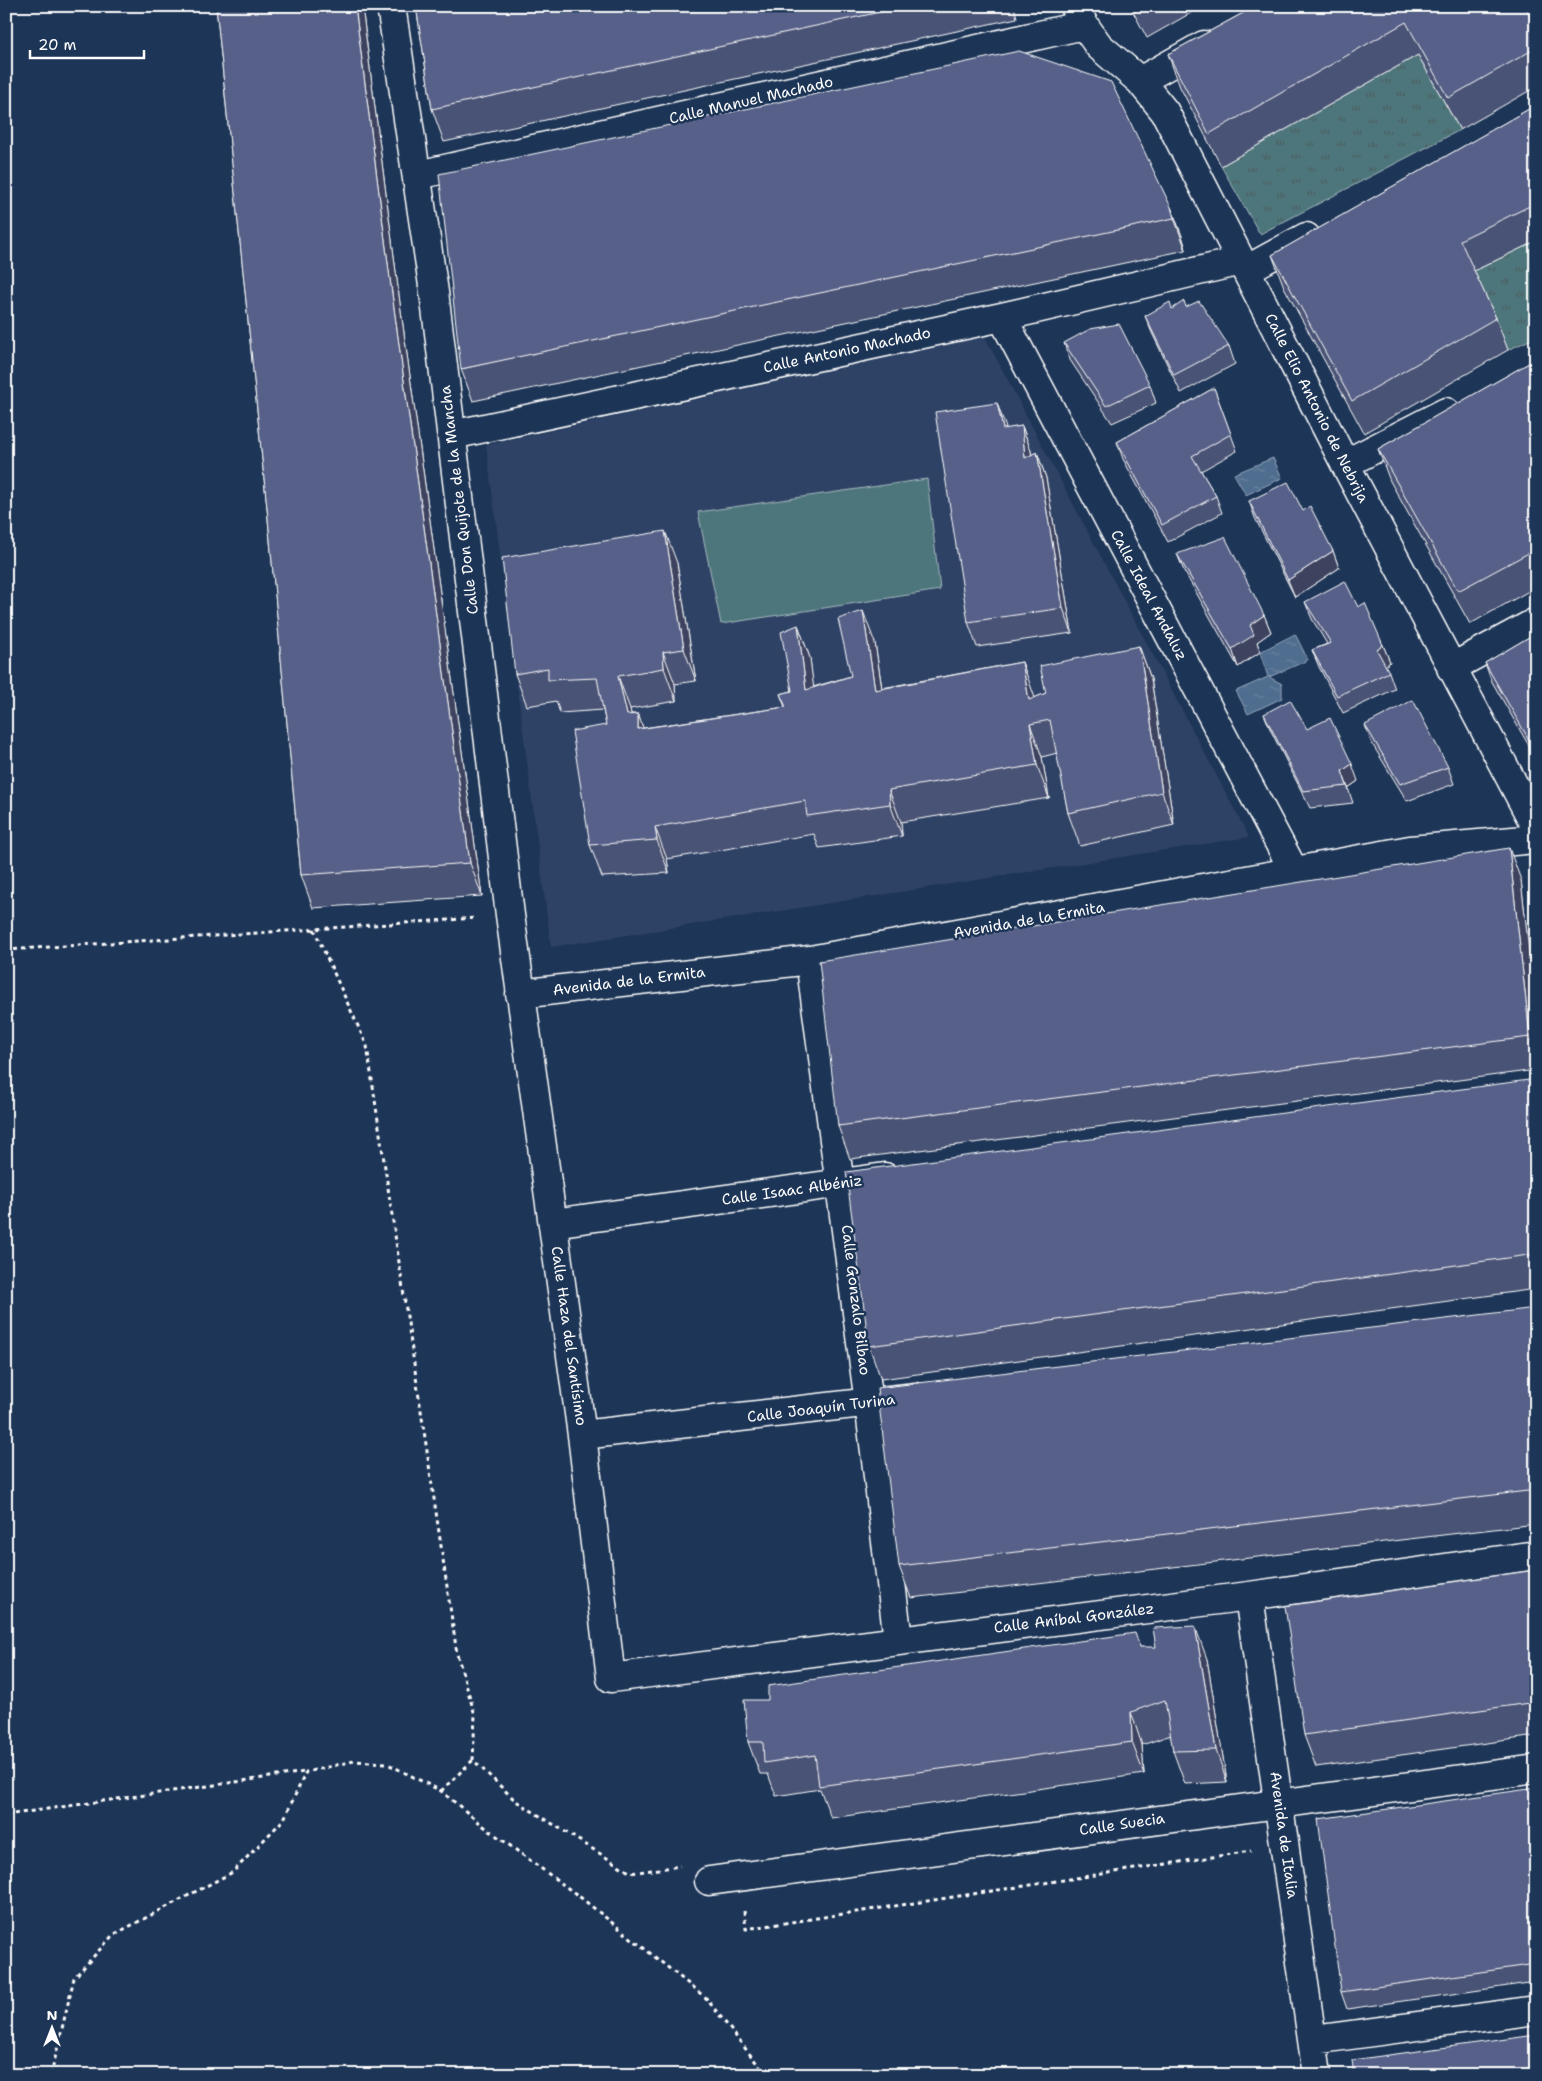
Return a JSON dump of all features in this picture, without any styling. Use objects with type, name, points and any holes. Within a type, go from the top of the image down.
[{"type":"street","name":"Calle Don Quijote de la Mancha","points":[[391,6],[418,174],[452,435],[520,994]]},
{"type":"street","name":"Calle Manuel Machado","points":[[418,174],[1080,16]]},
{"type":"street","name":"Calle Elio Antonio de Nebrija","points":[[1080,16],[1099,46],[1140,81],[1165,112],[1345,464],[1536,827]]},
{"type":"street","points":[[1140,81],[1222,34]]},
{"type":"street","name":"Calle Antonio Machado","points":[[452,435],[1244,266],[1325,228]]},
{"type":"street","name":"Calle Ideal Andaluz","points":[[1002,317],[1295,873]]},
{"type":"street","points":[[1345,464],[1466,401]]},
{"type":"street","points":[[1451,668],[1536,622]]},
{"type":"street","name":"Avenida de la Ermita","points":[[520,994],[810,960],[1295,873],[1410,850],[1536,839]]},
{"type":"street","name":"Calle Gonzalo Bilbao","points":[[810,960],[841,1183],[898,1640]]},
{"type":"street","name":"Calle Haza del Santísimo","points":[[520,994],[582,1435],[611,1678]]},
{"type":"street","name":"Calle Isaac Albéniz","points":[[553,1223],[910,1173]]},
{"type":"street","name":"Calle Joaquín Turina","points":[[582,1435],[938,1394]]},
{"type":"street","name":"Calle Aníbal González","points":[[611,1678],[1249,1596],[1536,1555]]},
{"type":"street","name":"Avenida de Italia","points":[[1249,1596],[1317,2075]]},
{"type":"street","name":"Calle Suecia","points":[[709,1881],[1279,1802],[1536,1770]]},
{"type":"street","points":[[1313,2040],[1536,2010]]},
{"type":"path","points":[[6,950],[510,916]]},
{"type":"path","points":[[314,929],[367,1046],[457,1654]]},
{"type":"path","points":[[441,1791],[473,1760]]},
{"type":"path","points":[[6,1815],[306,1772],[354,1761],[386,1764],[441,1791],[486,1828],[580,1897],[706,1998],[766,2075]]},
{"type":"path","points":[[51,2075],[74,1978],[113,1935],[233,1872],[284,1819],[306,1772]]},
{"type":"shaded area","points":[[985,337],[1249,837],[551,947],[486,445]]},
{"type":"green space","points":[[1418,55],[1460,130],[1260,234],[1221,166]]},
{"type":"green space","points":[[1536,241],[1536,337],[1508,350],[1472,272]]},
{"type":"green space","points":[[927,479],[940,590],[721,624],[698,512]]},
{"type":"water","points":[[1273,458],[1282,478],[1246,495],[1234,474]]},
{"type":"water","points":[[1295,634],[1308,660],[1269,677],[1282,684],[1282,698],[1248,714],[1236,691],[1268,677],[1260,652]]},
{"type":"building","points":[[216,6],[355,6],[390,279],[470,863],[301,875],[267,508]]},
{"type":"building","points":[[416,6],[908,6],[432,109]]},
{"type":"building","points":[[1256,6],[1525,6],[1536,26],[1536,48],[1448,98],[1406,22],[1209,134],[1168,54]]},
{"type":"building","points":[[1019,51],[1111,82],[1171,207],[1174,218],[461,369],[439,174]]},
{"type":"building","points":[[1536,105],[1536,203],[1460,240],[1496,318],[1352,401],[1272,255]]},
{"type":"building","points":[[1184,301],[1186,307],[1199,301],[1229,346],[1174,375],[1145,316],[1170,302],[1172,309]]},
{"type":"building","points":[[1119,324],[1150,385],[1106,406],[1064,343],[1090,329]]},
{"type":"building","points":[[1536,359],[1536,549],[1458,591],[1378,449]]},
{"type":"building","points":[[1214,388],[1231,434],[1192,456],[1216,496],[1162,525],[1117,442]]},
{"type":"building","points":[[997,403],[1003,429],[1022,426],[1025,458],[1037,452],[1063,608],[968,622],[935,412]]},
{"type":"building","points":[[1288,482],[1303,511],[1310,506],[1333,551],[1288,580],[1249,501]]},
{"type":"building","points":[[665,531],[684,649],[663,652],[664,668],[618,676],[627,715],[638,714],[638,729],[786,707],[780,694],[792,691],[781,632],[798,625],[806,690],[851,676],[838,619],[863,611],[875,690],[1022,662],[1029,700],[1046,693],[1040,666],[1139,646],[1162,792],[1068,813],[1050,720],[1030,724],[1037,765],[889,790],[890,804],[807,816],[805,801],[655,827],[657,840],[590,845],[572,731],[606,725],[597,678],[548,680],[548,668],[515,674],[502,558]]},
{"type":"building","points":[[1225,537],[1264,615],[1250,625],[1254,635],[1232,649],[1177,554]]},
{"type":"building","points":[[1345,581],[1358,607],[1365,603],[1383,645],[1377,650],[1389,672],[1337,696],[1312,650],[1331,643],[1305,602]]},
{"type":"building","points":[[1536,633],[1536,752],[1485,663]]},
{"type":"building","points":[[1290,700],[1307,729],[1330,718],[1352,764],[1342,771],[1347,786],[1303,791],[1264,714]]},
{"type":"building","points":[[1413,700],[1448,767],[1400,784],[1365,725]]},
{"type":"building","points":[[1509,848],[1530,1037],[838,1126],[819,961]]},
{"type":"building","points":[[1536,1079],[1536,1254],[869,1346],[846,1172]]},
{"type":"building","points":[[1536,1308],[1536,1490],[899,1566],[877,1388]]},
{"type":"building","points":[[1536,1570],[1536,1702],[1304,1735],[1285,1606]]},
{"type":"building","points":[[1195,1626],[1216,1750],[1173,1751],[1165,1700],[1131,1712],[1132,1742],[819,1786],[815,1755],[764,1763],[763,1742],[748,1742],[744,1700],[768,1700],[768,1686],[1135,1633],[1140,1647],[1156,1647],[1153,1628]]},
{"type":"building","points":[[1536,1788],[1536,1964],[1341,1992],[1318,1819]]},
{"type":"building","points":[[1536,2035],[1536,2075],[1354,2075],[1352,2060]]}]
